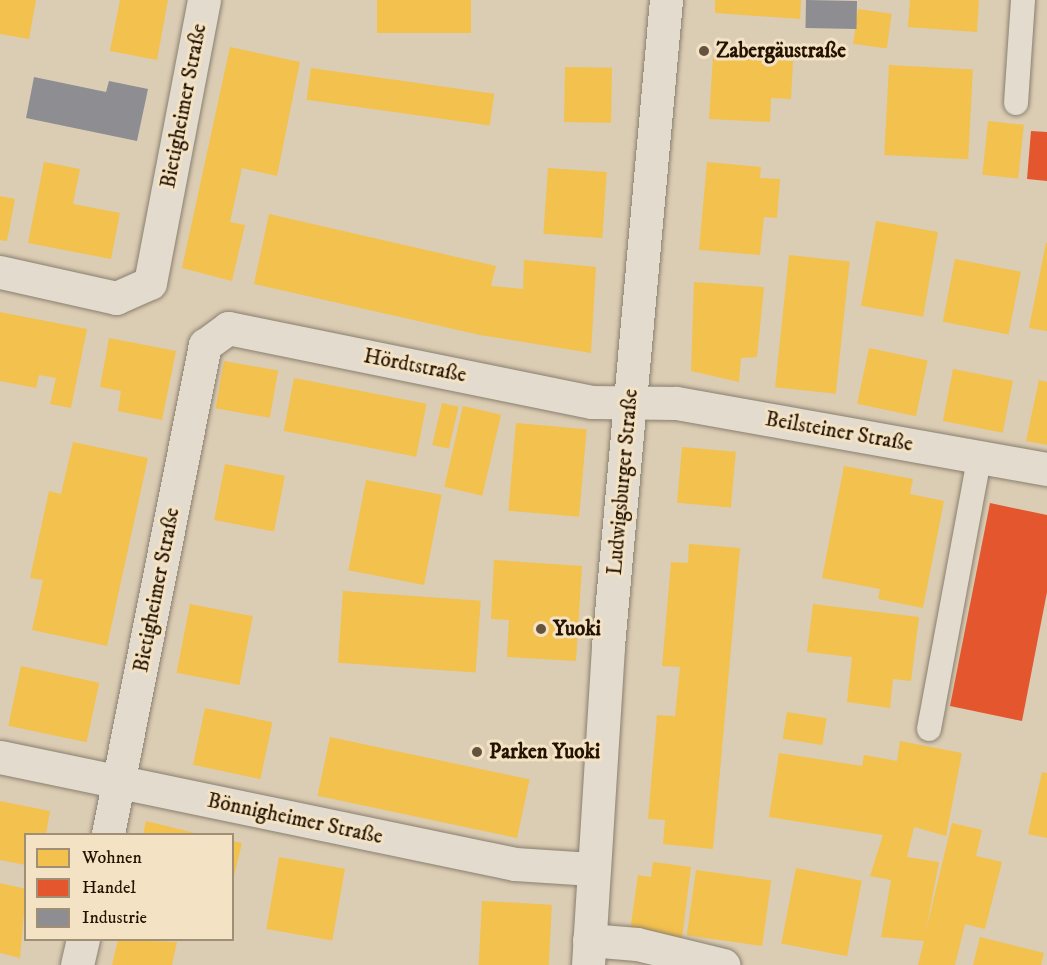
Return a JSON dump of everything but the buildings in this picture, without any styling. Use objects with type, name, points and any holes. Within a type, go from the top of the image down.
[{"type":"street","name":"Bietigheimer Straße","points":[[0,272],[116,298],[150,283],[204,0]]},
{"type":"street","name":"Ludwigsburger Straße","points":[[588,952],[592,869],[630,402],[666,0]]},
{"type":"street","name":"Hördtstraße","points":[[205,345],[228,328],[592,402],[630,402]]},
{"type":"street","name":"Bietigheimer Straße","points":[[108,833],[120,783],[205,345]]},
{"type":"street","name":"Beilsteiner Straße","points":[[630,402],[676,402],[1047,469]]},
{"type":"street","name":"Bönnigheimer Straße","points":[[0,757],[515,864],[592,869]]},
{"type":"street","points":[[77,965],[83,941]]},
{"type":"street","points":[[588,952],[637,944],[723,965]]},
{"type":"lane","points":[[1016,103],[1023,0]]},
{"type":"lane","points":[[929,729],[979,458]]},
{"type":"place","name":"Zabergäustraße","points":[[704,51]]},
{"type":"place","name":"Yuoki","points":[[541,629]]},
{"type":"place","name":"Parken Yuoki","points":[[477,752]]}]
